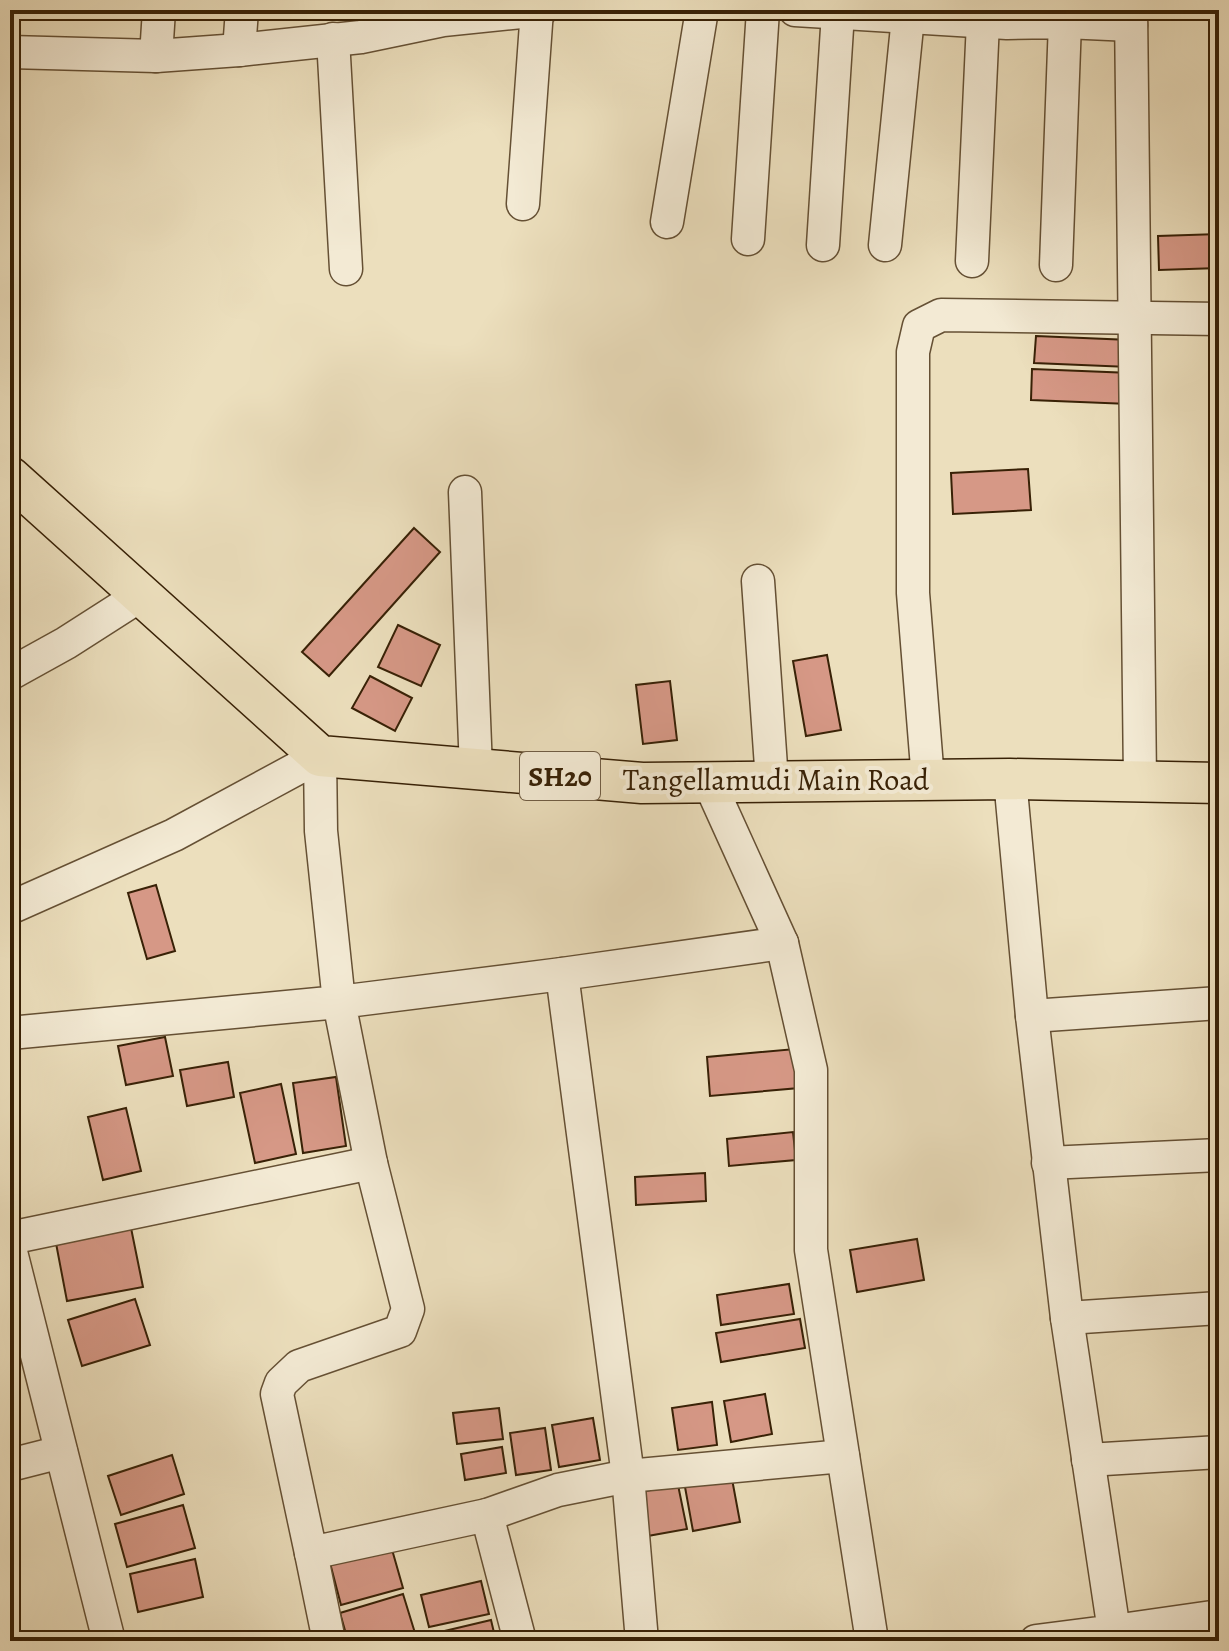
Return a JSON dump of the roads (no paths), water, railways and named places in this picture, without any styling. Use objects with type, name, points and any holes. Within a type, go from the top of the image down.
[{"type":"main road","points":[[10,477],[320,756]]},
{"type":"main road","name":"Tangellamudi Main Road","points":[[320,756],[642,783],[1010,779],[1219,783]]},
{"type":"street","points":[[156,56],[159,10]]},
{"type":"street","points":[[239,50],[242,10]]},
{"type":"street","points":[[10,52],[156,56],[239,50],[361,37],[443,13],[539,10],[523,204]]},
{"type":"street","points":[[667,222],[702,10]]},
{"type":"street","points":[[748,239],[763,10]]},
{"type":"street","points":[[795,10],[983,22],[1131,18],[1140,781]]},
{"type":"street","points":[[823,245],[838,13]]},
{"type":"street","points":[[885,245],[908,17]]},
{"type":"street","points":[[972,261],[983,22]]},
{"type":"street","points":[[1056,265],[1065,22]]},
{"type":"street","points":[[333,39],[346,269]]},
{"type":"street","points":[[928,780],[913,593],[913,352],[919,326],[941,315],[1219,319]]},
{"type":"street","points":[[465,492],[476,769]]},
{"type":"street","points":[[758,581],[772,781]]},
{"type":"street","points":[[10,674],[141,595]]},
{"type":"street","points":[[10,908],[174,835],[320,756],[321,831],[339,1002],[371,1163],[408,1309],[400,1331],[299,1366],[281,1383],[277,1394],[329,1641]]},
{"type":"street","points":[[1010,779],[1048,1163],[1067,1318],[1114,1636]]},
{"type":"street","points":[[709,782],[782,943],[811,1070],[811,1250],[872,1641]]},
{"type":"street","points":[[10,1033],[339,1002],[782,943]]},
{"type":"street","points":[[562,974],[628,1476],[642,1641]]},
{"type":"street","points":[[1032,1016],[1219,1003]]},
{"type":"street","points":[[1048,1163],[1219,1155]]},
{"type":"street","points":[[10,1238],[371,1163]]},
{"type":"street","points":[[12,1268],[61,1452],[103,1640]]},
{"type":"street","points":[[1067,1318],[1219,1308]]},
{"type":"street","points":[[10,1465],[61,1452]]},
{"type":"street","points":[[1088,1460],[1219,1452]]},
{"type":"street","points":[[311,1553],[487,1515],[558,1490],[628,1476],[843,1456]]},
{"type":"street","points":[[487,1515],[520,1641]]},
{"type":"street","points":[[1036,1641],[1114,1636],[1219,1616]]}]
